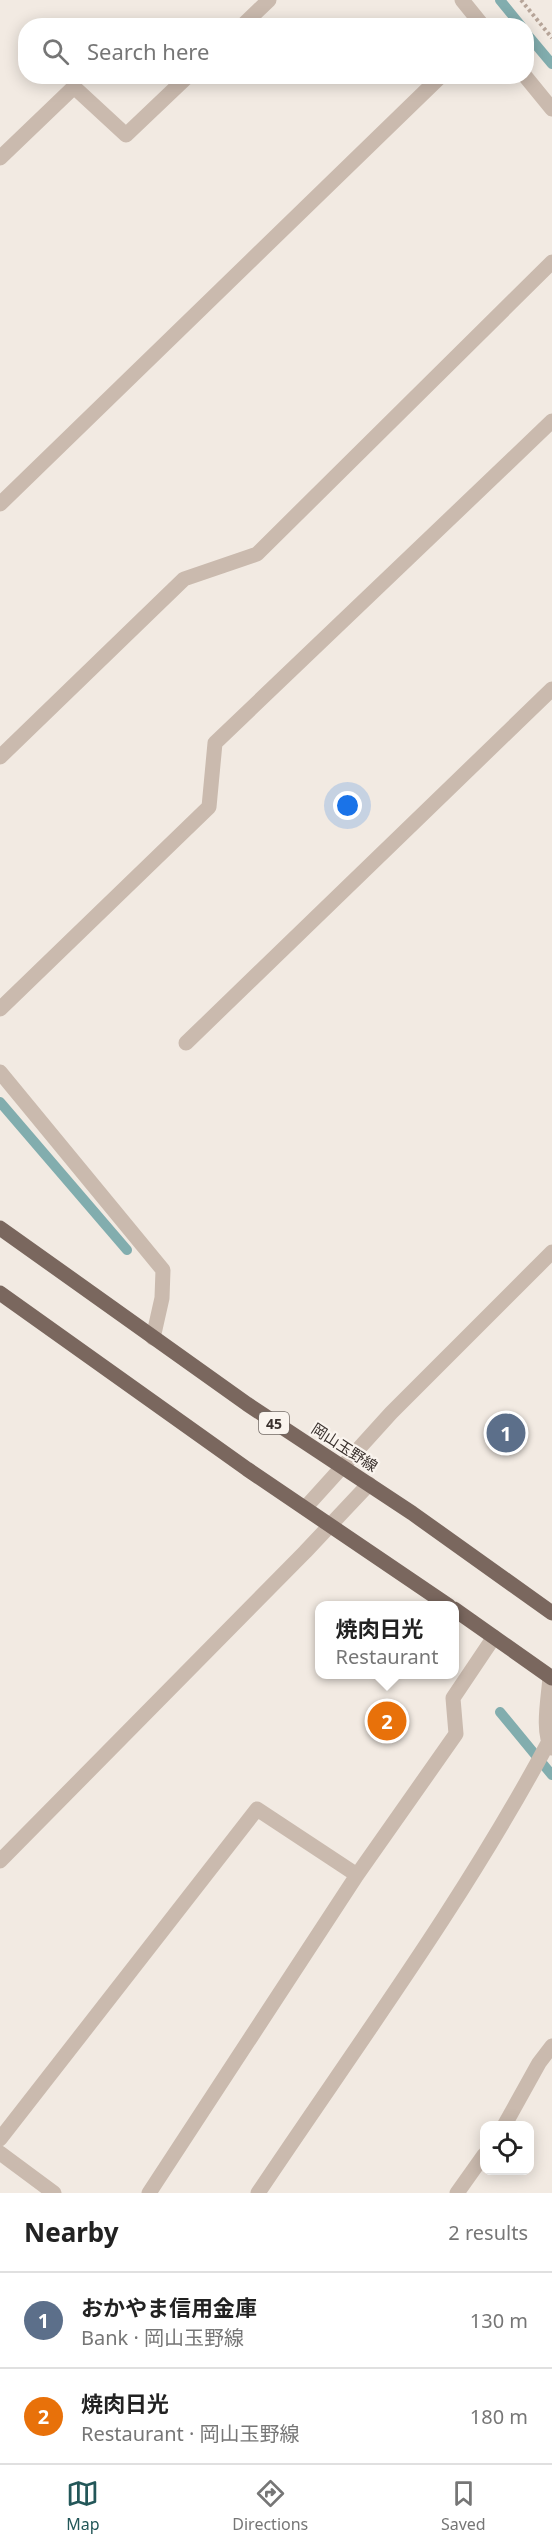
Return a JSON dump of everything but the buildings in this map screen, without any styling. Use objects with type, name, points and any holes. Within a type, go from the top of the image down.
[{"type":"main road","name":"岡山玉野線","points":[[0,1228],[247,1404],[412,1513],[552,1613]]},
{"type":"main road","points":[[0,1293],[247,1470],[443,1601]]},
{"type":"main road","points":[[459,1612],[551,1678]]},
{"type":"street","points":[[250,18],[269,0]]},
{"type":"street","points":[[462,0],[477,18]]},
{"type":"street","points":[[0,158],[74,87],[126,135],[180,84]]},
{"type":"street","points":[[0,504],[433,84]]},
{"type":"street","points":[[532,84],[552,109]]},
{"type":"street","points":[[0,757],[184,579],[257,554],[552,262]]},
{"type":"street","points":[[0,1008],[209,807],[215,743],[552,421]]},
{"type":"street","points":[[186,1043],[552,689]]},
{"type":"street","points":[[0,1072],[163,1270],[162,1298],[153,1338]]},
{"type":"street","points":[[305,1508],[391,1413],[552,1252]]},
{"type":"street","points":[[0,1861],[369,1484]]},
{"type":"street","points":[[149,2193],[357,1875],[456,1734],[453,1698],[494,1637]]},
{"type":"street","points":[[258,2193],[444,1916],[547,1749],[551,1678]]},
{"type":"street","points":[[0,2139],[257,1809],[357,1875]]},
{"type":"street","points":[[507,2121],[539,2063],[552,2046]]},
{"type":"street","points":[[0,2153],[54,2193]]},
{"type":"street","points":[[457,2193],[480,2161]]},
{"type":"path","points":[[521,0],[552,38]]},
{"type":"waterway","points":[[500,0],[515,18]]},
{"type":"waterway","points":[[534,43],[552,64]]},
{"type":"waterway","points":[[0,1102],[127,1250]]},
{"type":"waterway","points":[[500,1712],[552,1775]]},
{"type":"place","name":"おかやま信用金庫","points":[[506,1433]]},
{"type":"place","name":"焼肉日光","points":[[387,1721]]}]
